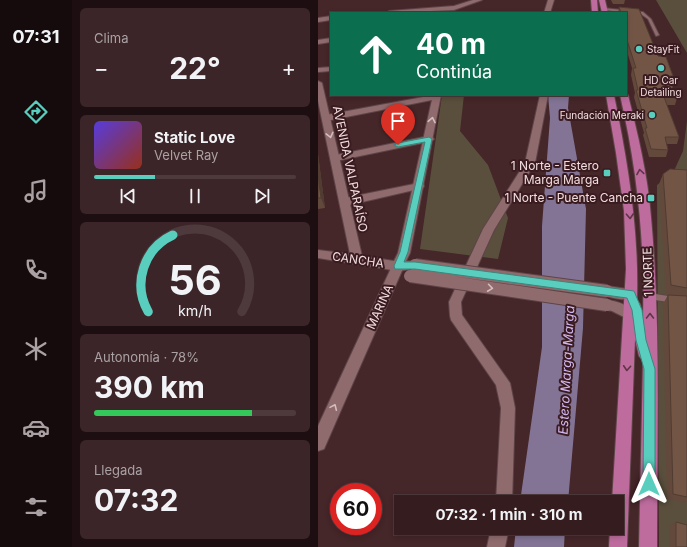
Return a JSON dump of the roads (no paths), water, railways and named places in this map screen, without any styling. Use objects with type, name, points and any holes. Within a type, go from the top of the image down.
[{"type":"main road","points":[[594,0],[595,12]]},
{"type":"main road","points":[[602,0],[604,11]]},
{"type":"main road","name":"1 NORTE","points":[[610,96],[621,152],[629,211],[632,269],[618,547]]},
{"type":"main road","name":"1 NORTE","points":[[624,96],[635,140],[646,216],[649,296],[648,547]]},
{"type":"main road","points":[[630,294],[637,310],[641,340],[649,369]]},
{"type":"street","points":[[450,7],[466,0]]},
{"type":"street","points":[[399,12],[450,7],[479,0]]},
{"type":"street","points":[[547,12],[551,0]]},
{"type":"street","points":[[318,20],[330,18]]},
{"type":"street","points":[[318,42],[330,40]]},
{"type":"street","points":[[318,70],[330,69]]},
{"type":"street","name":"AVENIDA VALPARAÍSO","points":[[318,83],[336,158],[357,260]]},
{"type":"street","points":[[326,118],[437,96]]},
{"type":"street","name":"MARINA","points":[[318,443],[404,252],[437,96]]},
{"type":"street","points":[[504,495],[508,408],[503,382],[456,316],[455,302],[489,229],[530,163],[544,96]]},
{"type":"street","points":[[336,158],[429,139]]},
{"type":"street","points":[[345,202],[419,186]]},
{"type":"street","name":"CANCHA","points":[[318,254],[398,266],[412,271]]},
{"type":"street","points":[[412,271],[630,294]]},
{"type":"street","points":[[412,271],[614,306],[630,315]]},
{"type":"street","points":[[496,547],[499,535]]},
{"type":"lane","points":[[604,11],[623,12]]},
{"type":"lane","points":[[627,12],[642,13],[649,19],[657,35]]},
{"type":"lane","points":[[649,296],[687,302]]},
{"type":"water","name":"Estero Marga-Marga","points":[[548,96],[569,96],[568,108],[586,209],[583,328],[569,495],[521,495],[542,347],[542,226],[550,118]]},
{"type":"water","points":[[515,535],[565,535],[564,547],[514,547]]},
{"type":"place","name":"StayFit","points":[[639,49]]},
{"type":"place","name":"HD Car Detailing","points":[[661,68]]},
{"type":"place","name":"Fundación Meraki","points":[[652,115]]},
{"type":"place","name":"1 Norte - Estero Marga Marga","points":[[607,173]]},
{"type":"place","name":"1 Norte - Puente Cancha","points":[[651,198]]}]
